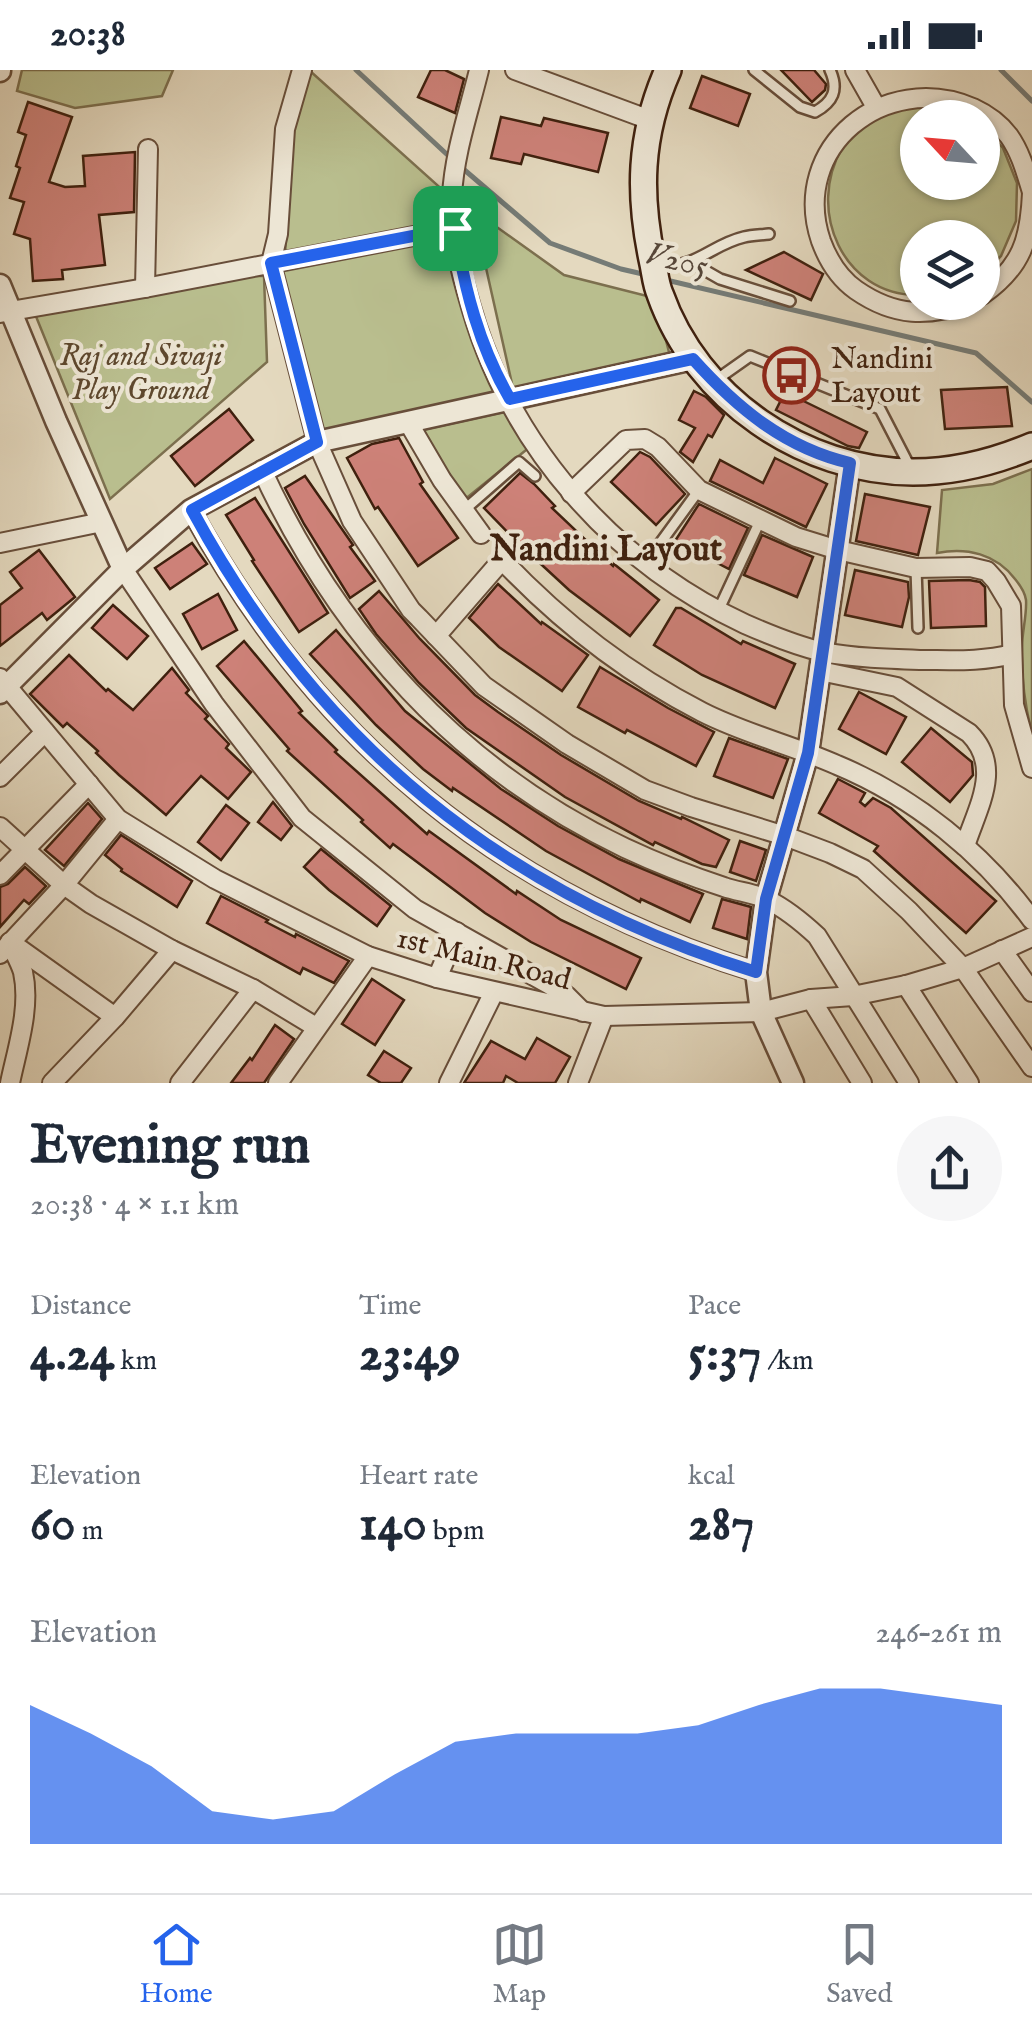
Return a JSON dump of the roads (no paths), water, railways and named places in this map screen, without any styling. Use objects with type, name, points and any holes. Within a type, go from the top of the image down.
[{"type":"main road","points":[[668,70],[650,120],[644,156],[644,218],[667,312],[693,359],[714,382],[772,431],[814,452],[850,463],[912,472],[963,468],[1032,446]]},
{"type":"street","points":[[302,70],[285,129],[278,234],[271,263],[317,442],[352,521],[410,610],[484,686],[567,744],[645,790],[785,836],[863,869],[964,968],[1032,1067]]},
{"type":"street","points":[[479,70],[458,157],[452,197],[455,228],[474,319],[497,377],[528,434],[571,493],[615,538],[668,580],[718,611],[822,661],[897,687],[969,733],[985,757],[988,773],[965,846]]},
{"type":"street","points":[[515,70],[570,80],[650,120]]},
{"type":"street","points":[[855,70],[876,106]]},
{"type":"street","points":[[900,310],[874,302],[847,283],[827,257],[816,225],[815,192],[824,160],[842,132],[868,110],[896,98],[927,95],[957,100],[985,113],[1026,151],[1032,192],[1030,226],[1019,257],[1000,281]]},
{"type":"street","points":[[145,288],[148,149]]},
{"type":"street","points":[[6,313],[455,228]]},
{"type":"street","points":[[0,285],[6,313],[124,569],[214,704],[302,818],[416,909],[550,985],[583,1012]]},
{"type":"street","points":[[2,686],[192,510],[317,442],[693,359]]},
{"type":"street","points":[[408,422],[442,480],[481,534]]},
{"type":"street","points":[[571,493],[626,440],[645,439],[700,490],[796,538],[916,568],[970,567],[987,571],[1011,606],[1014,705],[1032,768]]},
{"type":"street","points":[[793,1083],[761,1012],[756,972],[766,899],[808,753],[850,463]]},
{"type":"street","points":[[262,470],[296,538],[347,618],[408,690],[463,743],[524,790],[623,847],[693,876],[766,899],[804,924],[818,936],[909,1083]]},
{"type":"street","points":[[192,510],[235,586],[286,658],[354,735],[430,804],[514,864],[592,908],[672,944],[756,972]]},
{"type":"street","points":[[1,540],[102,522]]},
{"type":"street","points":[[436,636],[502,560],[566,622],[640,678],[724,722],[838,765],[918,810],[965,846],[1032,920]]},
{"type":"street","points":[[822,661],[986,660],[1012,654]]},
{"type":"street","name":"1st Main Road","points":[[2,686],[118,818],[214,879],[368,956],[494,992],[604,1016],[761,1012],[812,999],[853,996],[964,968],[1032,937]]},
{"type":"street","points":[[0,777],[45,732]]},
{"type":"street","points":[[0,875],[89,784]]},
{"type":"street","points":[[5,948],[64,885],[118,818]]},
{"type":"street","points":[[0,827],[90,904],[172,950],[254,989],[316,1027]]},
{"type":"street","points":[[437,978],[457,932]]},
{"type":"street","points":[[5,948],[115,1018]]},
{"type":"street","points":[[5,948],[22,971],[25,991],[10,1083]]},
{"type":"street","points":[[52,1083],[115,1018],[172,950]]},
{"type":"street","points":[[1002,950],[1032,992]]},
{"type":"street","points":[[278,1083],[368,956]]},
{"type":"street","points":[[906,984],[969,1083]]},
{"type":"street","points":[[180,1083],[254,989]]},
{"type":"street","points":[[448,1083],[494,992]]},
{"type":"street","points":[[812,999],[862,1083]]},
{"type":"street","points":[[578,1083],[604,1016]]},
{"type":"lane","points":[[754,70],[800,107],[816,112],[827,106],[835,94],[830,70]]},
{"type":"lane","points":[[656,278],[668,267],[692,263],[742,237],[769,234]]},
{"type":"lane","points":[[692,263],[720,279],[790,301]]},
{"type":"lane","points":[[714,382],[750,356],[880,409],[912,472]]},
{"type":"lane","points":[[463,510],[519,462],[536,476]]},
{"type":"lane","points":[[645,564],[700,490]]},
{"type":"lane","points":[[718,611],[760,521]]},
{"type":"lane","points":[[916,568],[918,628]]},
{"type":"waterway","name":"V205","points":[[356,70],[453,160]]},
{"type":"waterway","points":[[1001,70],[1032,101]]},
{"type":"waterway","name":"V205","points":[[461,167],[550,243],[647,275]]},
{"type":"waterway","name":"V205","points":[[662,279],[976,353],[1032,402]]},
{"type":"place","name":"Nandini Layout","points":[[792,375]]},
{"type":"district","name":"Nandini Layout","points":[[606,548]]},
{"type":"park label","name":"Raj and Sivaji Play Ground","points":[[141,372]]}]
